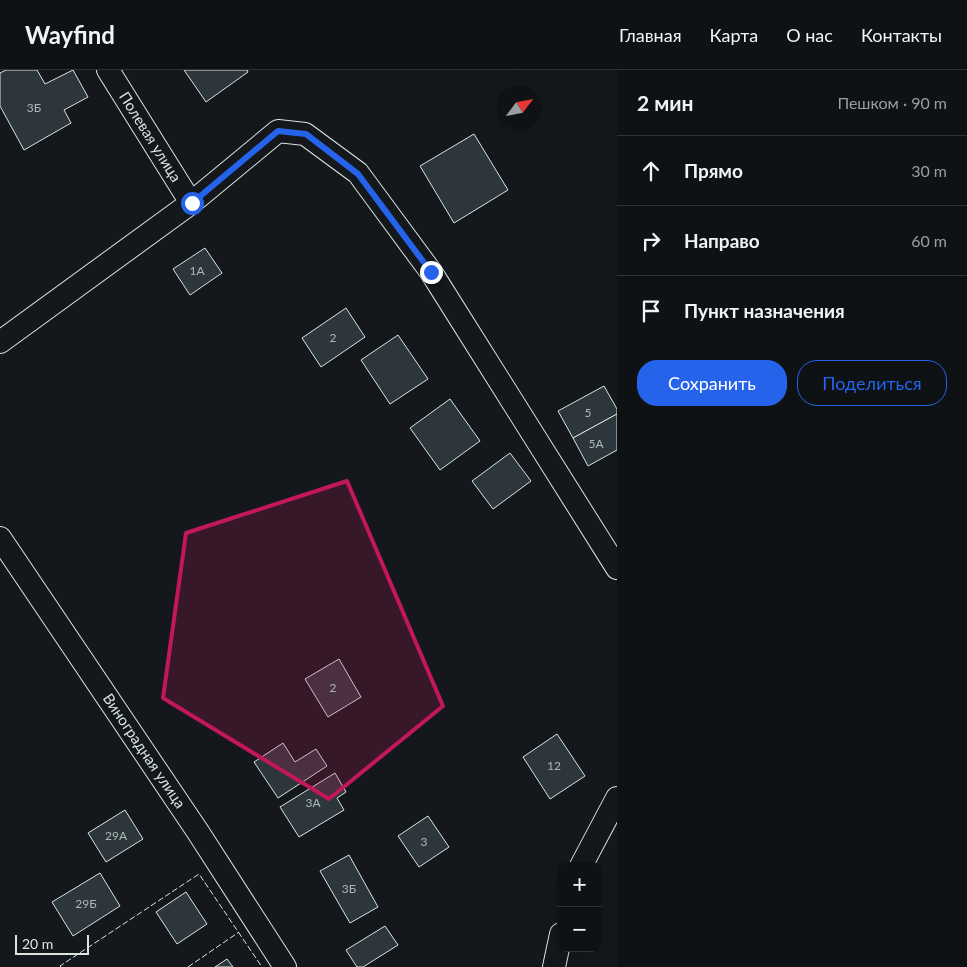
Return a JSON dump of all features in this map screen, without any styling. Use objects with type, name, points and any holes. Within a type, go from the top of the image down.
[{"type":"street","name":"Полевая улица","points":[[108,70],[192,203]]},
{"type":"street","points":[[0,342],[192,203],[278,131],[306,134],[358,174],[431,272],[617,568]]},
{"type":"street","name":"Виноградная улица","points":[[0,538],[198,832],[285,967]]},
{"type":"street","points":[[583,862],[617,798]]},
{"type":"street","points":[[554,967],[557,952]]},
{"type":"highlighted area","points":[[347,481],[443,706],[329,799],[163,698],[186,533]]},
{"type":"building","points":[[6,70],[37,70],[45,84],[73,70],[88,97],[64,110],[71,123],[24,150],[0,106],[0,73]]},
{"type":"building","points":[[184,70],[247,70],[248,72],[206,102]]},
{"type":"building","points":[[474,134],[508,190],[454,223],[420,166]]},
{"type":"building","points":[[205,248],[222,273],[190,295],[173,269]]},
{"type":"building","points":[[346,308],[365,337],[321,367],[302,338]]},
{"type":"building","points":[[398,335],[428,379],[390,404],[361,360]]},
{"type":"building","points":[[604,386],[617,409],[617,414],[573,438],[558,411]]},
{"type":"building","points":[[450,399],[480,441],[440,470],[410,428]]},
{"type":"building","points":[[617,414],[617,450],[588,466],[573,438]]},
{"type":"building","points":[[510,453],[531,481],[493,509],[472,481]]},
{"type":"building","points":[[339,659],[361,697],[328,717],[305,679]]},
{"type":"building","points":[[557,734],[585,776],[550,799],[523,757]]},
{"type":"building","points":[[283,743],[295,762],[316,749],[327,766],[278,798],[254,762]]},
{"type":"building","points":[[335,773],[346,792],[337,798],[344,810],[299,837],[280,807]]},
{"type":"building","points":[[125,810],[143,839],[106,862],[88,833]]},
{"type":"building","points":[[428,816],[449,847],[419,867],[398,836]]},
{"type":"building","points":[[349,855],[378,907],[350,923],[320,871]]},
{"type":"building","points":[[100,873],[120,906],[73,936],[52,902]]},
{"type":"building","points":[[186,892],[207,924],[177,944],[156,912]]},
{"type":"building","points":[[385,926],[398,945],[363,967],[357,967],[346,950]]},
{"type":"building","points":[[227,959],[233,967],[215,967]]},
{"type":"fence","points":[[61,967],[199,874],[262,967]]},
{"type":"fence","points":[[188,967],[239,932]]},
{"type":"route","points":[[192,203],[278,131],[306,134],[358,174],[431,272]]}]
